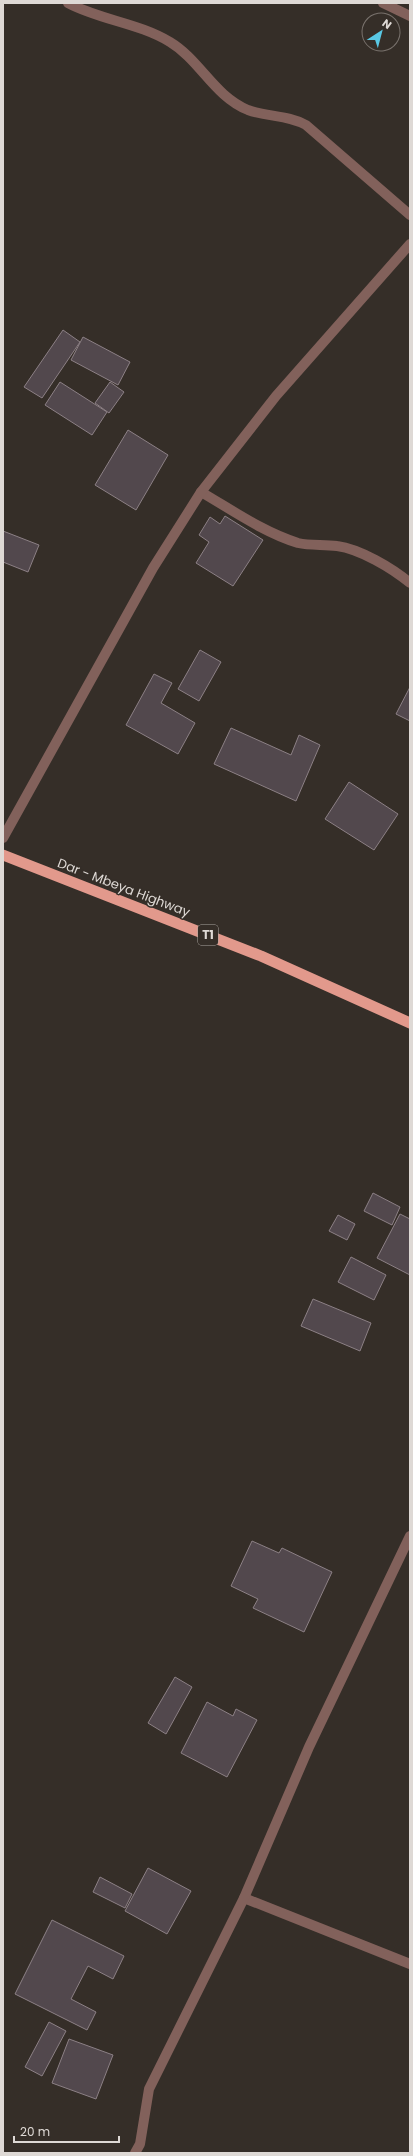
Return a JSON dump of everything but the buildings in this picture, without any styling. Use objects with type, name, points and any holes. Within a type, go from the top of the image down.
[{"type":"highway","name":"Dar - Mbeya Highway","points":[[3,855],[261,956],[410,1023]]},
{"type":"street","points":[[68,3],[82,10],[129,25],[168,41],[186,52],[220,92],[248,110],[296,120],[306,125],[327,145],[410,215]]},
{"type":"street","points":[[383,3],[410,16]]},
{"type":"street","points":[[3,838],[152,568],[201,492],[276,396],[410,244]]},
{"type":"street","points":[[201,492],[252,523],[293,541],[314,545],[337,545],[350,549],[392,570],[410,583]]},
{"type":"street","points":[[135,2153],[140,2144],[149,2089],[244,1898],[309,1747],[410,1536]]},
{"type":"street","points":[[244,1898],[410,1964]]}]
